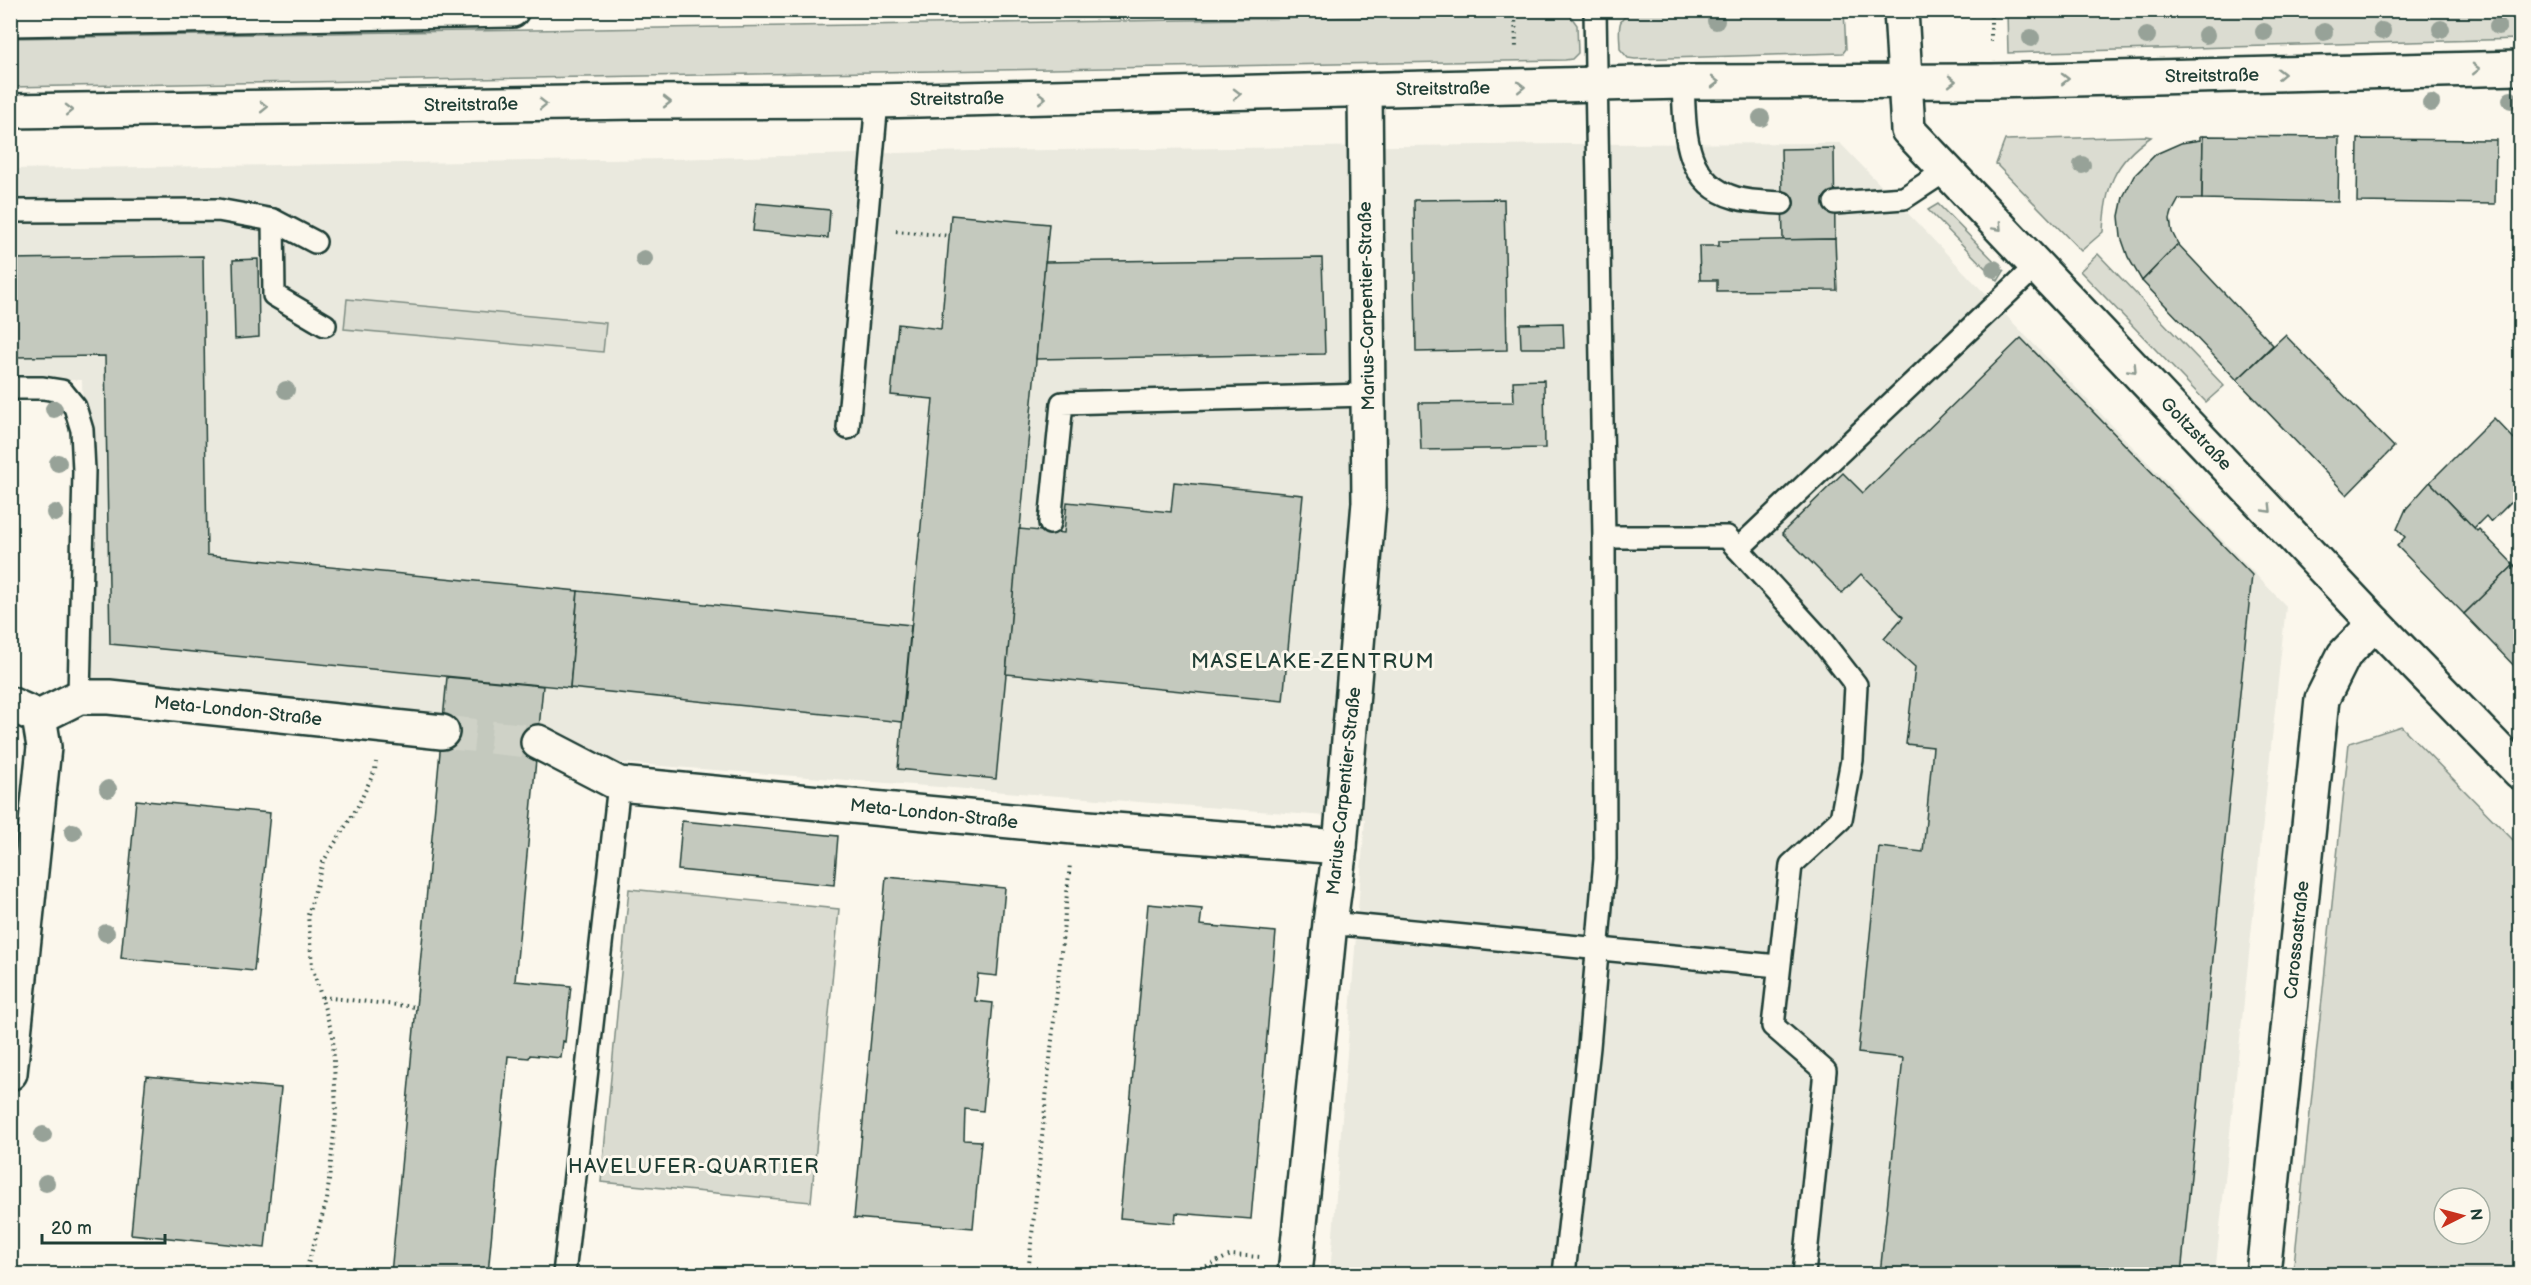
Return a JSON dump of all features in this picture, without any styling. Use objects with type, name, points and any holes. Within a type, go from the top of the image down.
[{"type":"street","points":[[10,19],[297,12],[512,10]]},
{"type":"street","points":[[1901,10],[1903,81]]},
{"type":"street","name":"Streitstraße","points":[[10,111],[877,101],[1596,86],[1683,82],[1999,81],[2520,68]]},
{"type":"street","name":"Goltzstraße","points":[[1903,81],[1908,130],[2035,267],[2520,772]]},
{"type":"street","name":"Marius-Carpentier-Straße","points":[[1296,1267],[1330,923],[1340,847],[1370,502],[1365,91]]},
{"type":"street","name":"Carossastraße","points":[[2263,1275],[2322,699],[2344,655],[2375,623]]},
{"type":"street","name":"Meta-London-Straße","points":[[25,710],[79,697],[109,697],[442,732]]},
{"type":"street","points":[[10,1072],[44,747],[25,710]]},
{"type":"street","name":"Meta-London-Straße","points":[[538,742],[619,784],[1074,828],[1340,847]]},
{"type":"lane","points":[[1564,1275],[1589,1047],[1605,859],[1604,537],[1594,10]]},
{"type":"lane","points":[[1683,82],[1686,134],[1694,166],[1712,189],[1737,199],[1782,203]]},
{"type":"lane","points":[[848,428],[877,101]]},
{"type":"lane","points":[[1835,203],[1905,198],[1945,171]]},
{"type":"lane","points":[[10,211],[218,210],[273,220],[315,242]]},
{"type":"lane","points":[[273,220],[274,295],[325,325]]},
{"type":"lane","points":[[1738,549],[2035,267]]},
{"type":"lane","points":[[10,388],[43,388],[62,391],[75,407],[82,430],[84,471],[79,697]]},
{"type":"lane","points":[[1050,523],[1062,403],[1368,395]]},
{"type":"lane","points":[[1604,537],[1727,537],[1822,641],[1856,686],[1852,760],[1841,819],[1791,865],[1778,966],[1773,1026],[1825,1071],[1804,1275]]},
{"type":"lane","points":[[564,1275],[619,784]]},
{"type":"lane","points":[[1330,923],[1778,966]]},
{"type":"path","points":[[1991,10],[1992,53]]},
{"type":"path","points":[[1515,15],[1516,50]]},
{"type":"path","points":[[908,232],[950,236]]},
{"type":"path","points":[[305,1275],[327,1200],[336,1113],[333,1036],[312,966],[308,915],[323,862],[357,808],[375,770],[380,726]]},
{"type":"path","points":[[1028,1275],[1074,828]]},
{"type":"path","points":[[322,997],[416,1007]]},
{"type":"path","points":[[1120,1275],[1131,1267],[1192,1273],[1231,1255],[1296,1267]]},
{"type":"shaded area","points":[[1844,11],[1846,49],[1843,53],[1635,59],[1628,58],[1620,49],[1621,21],[1629,14],[1636,12]]},
{"type":"shaded area","points":[[2007,11],[2520,11],[2520,39],[2008,53]]},
{"type":"shaded area","points":[[1569,14],[1577,25],[1578,53],[1572,59],[1565,60],[10,87],[11,38]]},
{"type":"shaded area","points":[[2151,137],[2128,156],[2114,178],[2106,203],[2103,232],[2081,251],[1996,164],[2005,140]]},
{"type":"shaded area","points":[[1840,143],[2286,606],[2215,1274],[1330,1274],[1365,819],[369,744],[89,713],[82,380],[11,381],[10,169],[670,159],[972,151]]},
{"type":"shaded area","points":[[1938,204],[2004,271],[1998,281],[1928,210]]},
{"type":"shaded area","points":[[2098,254],[2224,386],[2206,402],[2080,271]]},
{"type":"shaded area","points":[[347,299],[606,323],[603,352],[344,329]]},
{"type":"shaded area","points":[[2401,726],[2520,847],[2520,1274],[2293,1274],[2349,743]]},
{"type":"shaded area","points":[[629,889],[839,909],[811,1202],[601,1182]]},
{"type":"building","points":[[2200,136],[2203,136],[2202,199],[2179,199],[2170,219],[2172,232],[2178,244],[2142,281],[2128,257],[2121,237],[2119,216],[2123,197],[2134,176],[2156,154],[2181,143],[2200,140]]},
{"type":"building","points":[[2203,136],[2339,137],[2338,202],[2202,199]]},
{"type":"building","points":[[2358,139],[2496,140],[2495,204],[2357,202]]},
{"type":"building","points":[[1834,148],[1835,239],[1783,240],[1781,149]]},
{"type":"building","points":[[1504,199],[1507,350],[1416,352],[1414,200]]},
{"type":"building","points":[[756,203],[830,210],[828,238],[753,231]]},
{"type":"building","points":[[951,215],[1049,224],[996,779],[898,769],[933,399],[891,395],[898,324],[941,329]]},
{"type":"building","points":[[1835,239],[1837,290],[1717,291],[1717,280],[1700,280],[1699,246],[1719,246],[1719,241]]},
{"type":"building","points":[[2178,244],[2273,345],[2237,380],[2142,281]]},
{"type":"building","points":[[203,256],[207,555],[578,591],[570,688],[110,644],[105,356],[10,357],[10,259]]},
{"type":"building","points":[[1322,258],[1325,354],[1036,359],[1045,262]]},
{"type":"building","points":[[258,259],[259,337],[235,339],[233,260]]},
{"type":"building","points":[[1563,323],[1564,348],[1521,348],[1520,324]]},
{"type":"building","points":[[2285,335],[2394,447],[2347,495],[2237,380]]},
{"type":"building","points":[[2021,338],[2252,575],[2181,1274],[1880,1274],[1903,1058],[1858,1053],[1879,847],[1923,852],[1933,747],[1906,744],[1915,667],[1884,639],[1903,617],[1861,574],[1842,593],[1782,533],[1843,473],[1863,493]]},
{"type":"building","points":[[1544,380],[1545,448],[1421,450],[1419,403],[1514,402],[1513,381]]},
{"type":"building","points":[[2494,418],[2520,445],[2520,493],[2491,522],[2486,516],[2474,528],[2430,482]]},
{"type":"building","points":[[1174,482],[1303,495],[1283,701],[1006,674],[1019,529],[1064,533],[1067,502],[1171,512]]},
{"type":"building","points":[[2430,482],[2477,531],[2479,529],[2514,565],[2464,614],[2397,546],[2405,537],[2397,529],[2406,509]]},
{"type":"building","points":[[2514,565],[2520,572],[2520,672],[2464,614]]},
{"type":"building","points":[[578,591],[911,625],[902,722],[570,688]]},
{"type":"building","points":[[447,677],[543,686],[515,981],[571,986],[561,1058],[530,1055],[529,1058],[508,1056],[488,1274],[391,1274]]},
{"type":"building","points":[[136,800],[270,813],[254,971],[121,958]]},
{"type":"building","points":[[682,821],[838,836],[834,885],[678,870]]},
{"type":"building","points":[[886,877],[1005,888],[997,976],[978,974],[975,1001],[993,1003],[983,1111],[965,1109],[964,1140],[981,1141],[973,1228],[854,1218]]},
{"type":"building","points":[[1148,904],[1202,909],[1200,925],[1276,932],[1251,1219],[1176,1213],[1175,1223],[1120,1218]]},
{"type":"building","points":[[146,1076],[281,1088],[265,1248],[131,1234]]},
{"type":"building","points":[[639,1269],[701,1274],[639,1274]]},
{"type":"tunnel","points":[[442,732],[538,742]]},
{"type":"district","name":"MASELAKE-ZENTRUM","points":[[1313,661]]},
{"type":"district","name":"HAVELUFER-QUARTIER","points":[[694,1167]]}]
